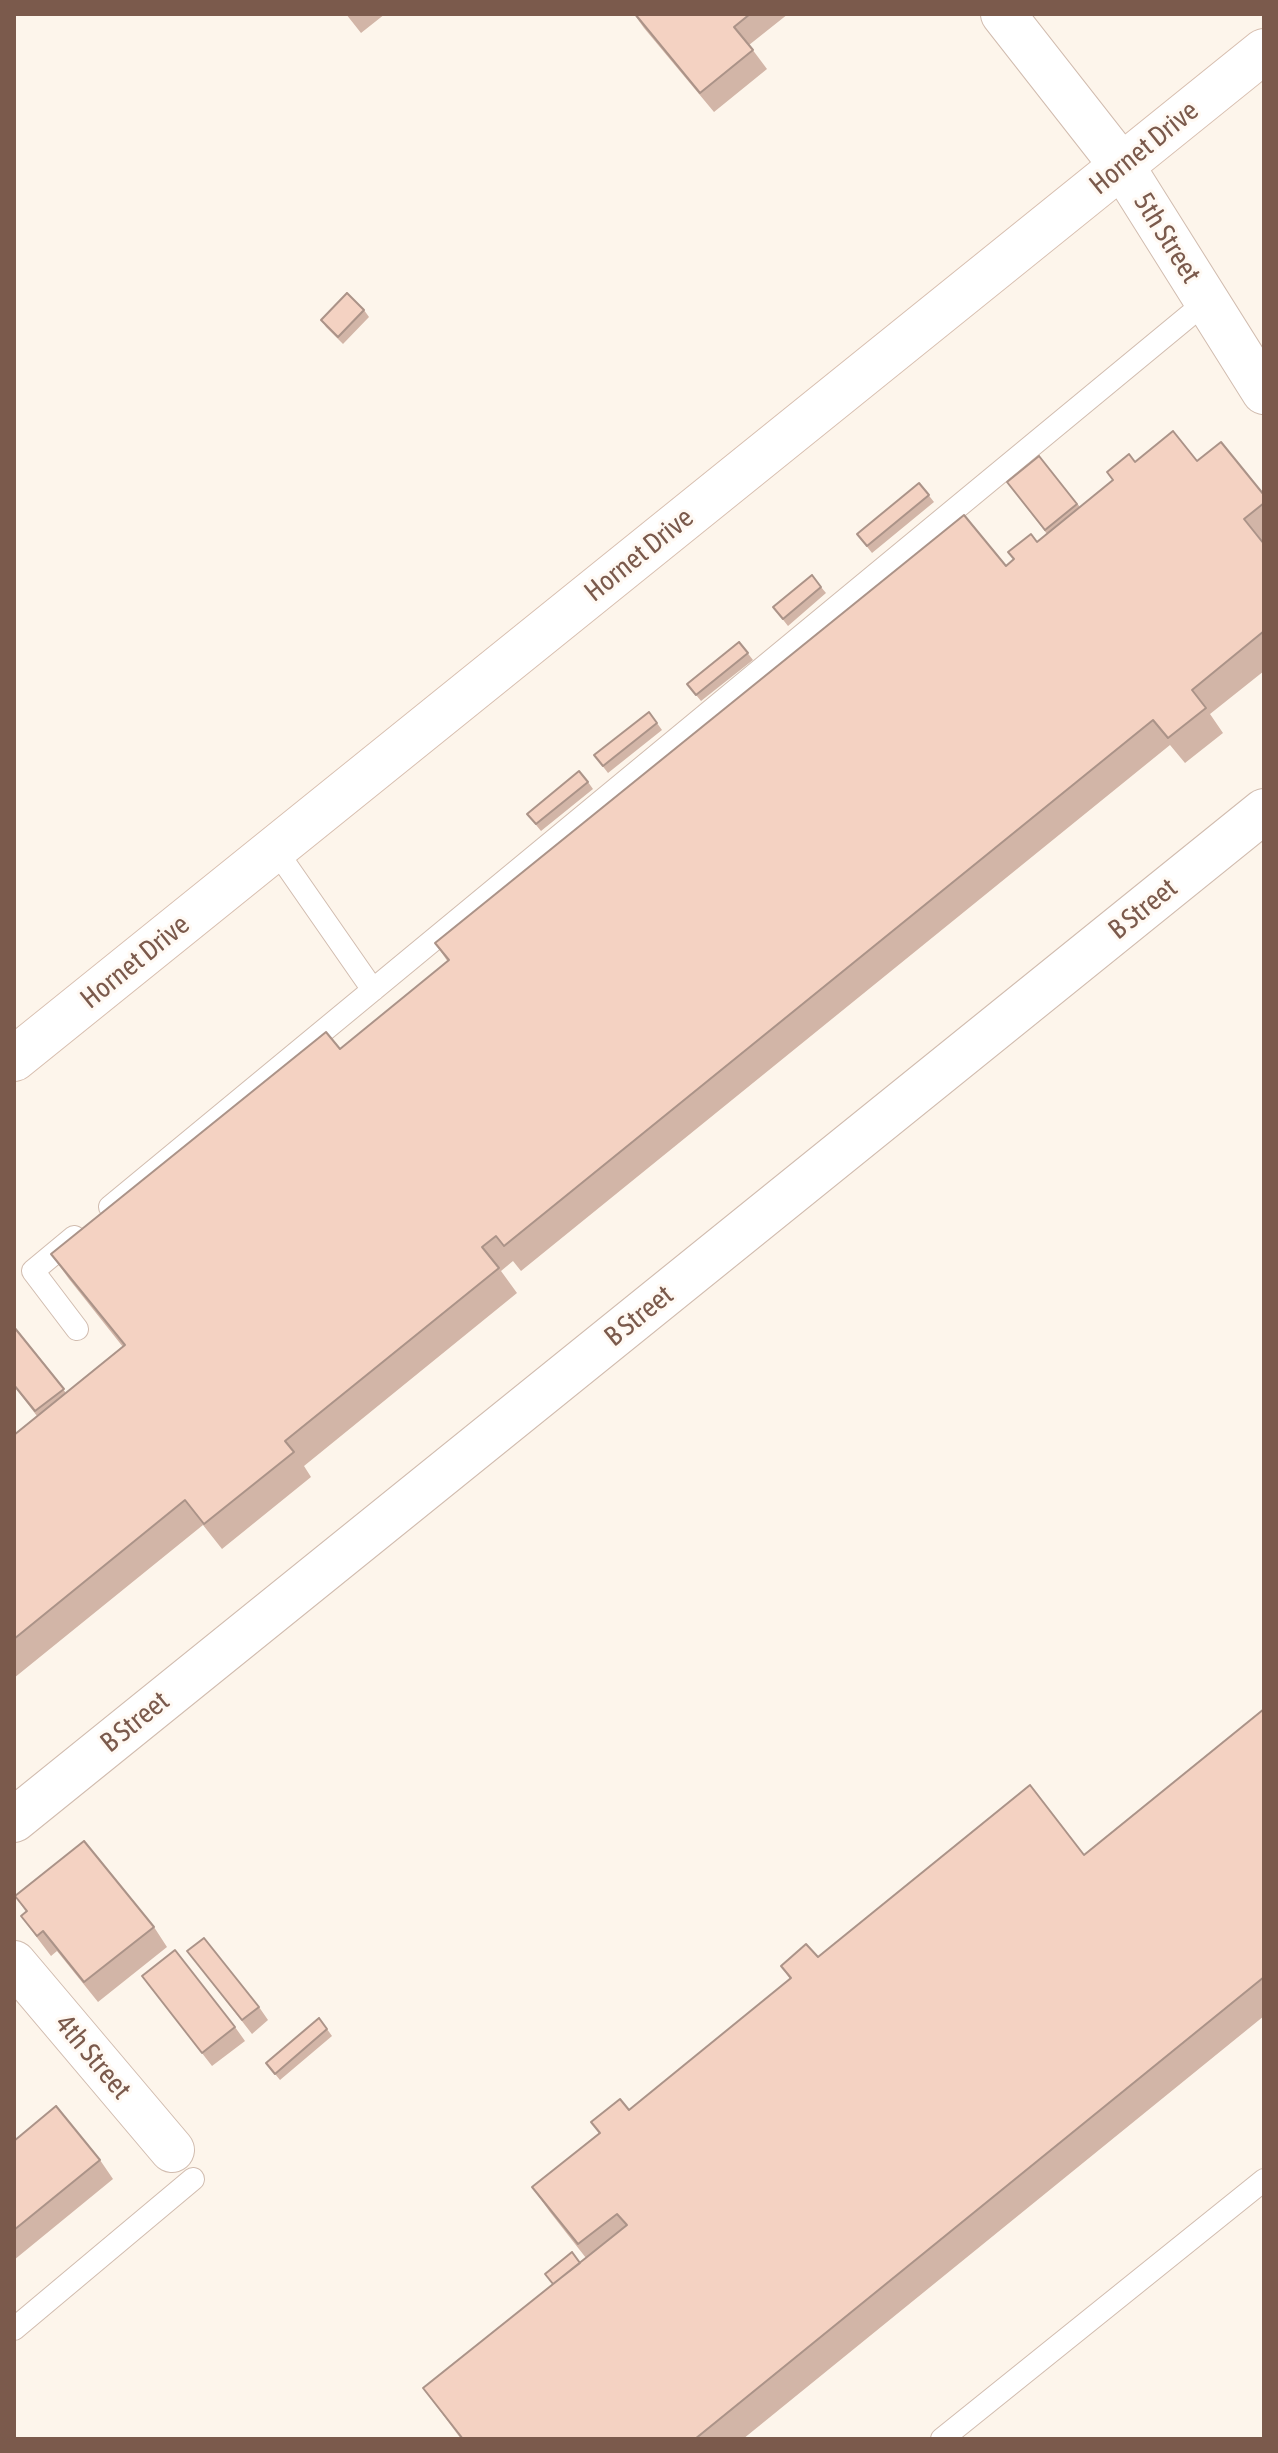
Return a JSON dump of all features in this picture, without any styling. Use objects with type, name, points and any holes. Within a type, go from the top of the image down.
[{"type":"street","name":"5th Street","points":[[1003,14],[1122,166],[1264,392]]},
{"type":"street","name":"Hornet Drive","points":[[14,1059],[1264,51]]},
{"type":"street","name":"B Street","points":[[14,1820],[1264,811]]},
{"type":"street","name":"4th Street","points":[[14,1963],[183,2164]]},
{"type":"lane","points":[[77,1329],[33,1271],[1207,301]]},
{"type":"lane","points":[[275,849],[373,990]]},
{"type":"lane","points":[[15,2326],[183,2164]]},
{"type":"lane","points":[[942,2439],[1264,2180]]},
{"type":"building","points":[[635,14],[750,14],[734,27],[753,50],[700,93]]},
{"type":"building","points":[[347,293],[364,310],[338,337],[321,320]]},
{"type":"building","points":[[1173,431],[1197,461],[1221,442],[1264,495],[1264,503],[1244,519],[1264,544],[1264,631],[1192,690],[1206,708],[1168,738],[1153,720],[504,1246],[496,1236],[482,1247],[499,1268],[285,1441],[294,1452],[204,1524],[185,1500],[14,1639],[14,1435],[125,1345],[51,1254],[326,1032],[340,1049],[449,960],[435,943],[964,515],[1006,566],[1014,559],[1008,552],[1031,534],[1037,542],[1113,480],[1107,472],[1129,454],[1135,462]]},
{"type":"building","points":[[1039,456],[1077,504],[1045,530],[1007,482]]},
{"type":"building","points":[[919,483],[929,495],[867,546],[857,534]]},
{"type":"building","points":[[812,575],[821,587],[783,619],[773,607]]},
{"type":"building","points":[[739,642],[748,653],[696,695],[687,684]]},
{"type":"building","points":[[649,712],[657,723],[603,766],[594,755]]},
{"type":"building","points":[[579,771],[588,782],[536,824],[527,814]]},
{"type":"building","points":[[14,1327],[64,1389],[35,1411],[14,1385]]},
{"type":"building","points":[[1264,1709],[1264,1977],[695,2439],[463,2439],[423,2388],[627,2225],[617,2214],[578,2244],[532,2187],[600,2133],[591,2122],[620,2099],[629,2110],[791,1978],[781,1966],[806,1944],[818,1957],[1030,1785],[1084,1855]]},
{"type":"building","points":[[84,1841],[154,1927],[84,1982],[43,1931],[37,1936],[21,1916],[27,1911],[15,1896]]},
{"type":"building","points":[[204,1938],[259,2007],[242,2020],[187,1951]]},
{"type":"building","points":[[175,1950],[235,2027],[202,2053],[142,1976]]},
{"type":"building","points":[[319,2018],[327,2029],[275,2074],[266,2063]]},
{"type":"building","points":[[56,2106],[100,2160],[14,2230],[14,2141]]},
{"type":"building","points":[[572,2252],[580,2263],[553,2284],[545,2274]]}]
